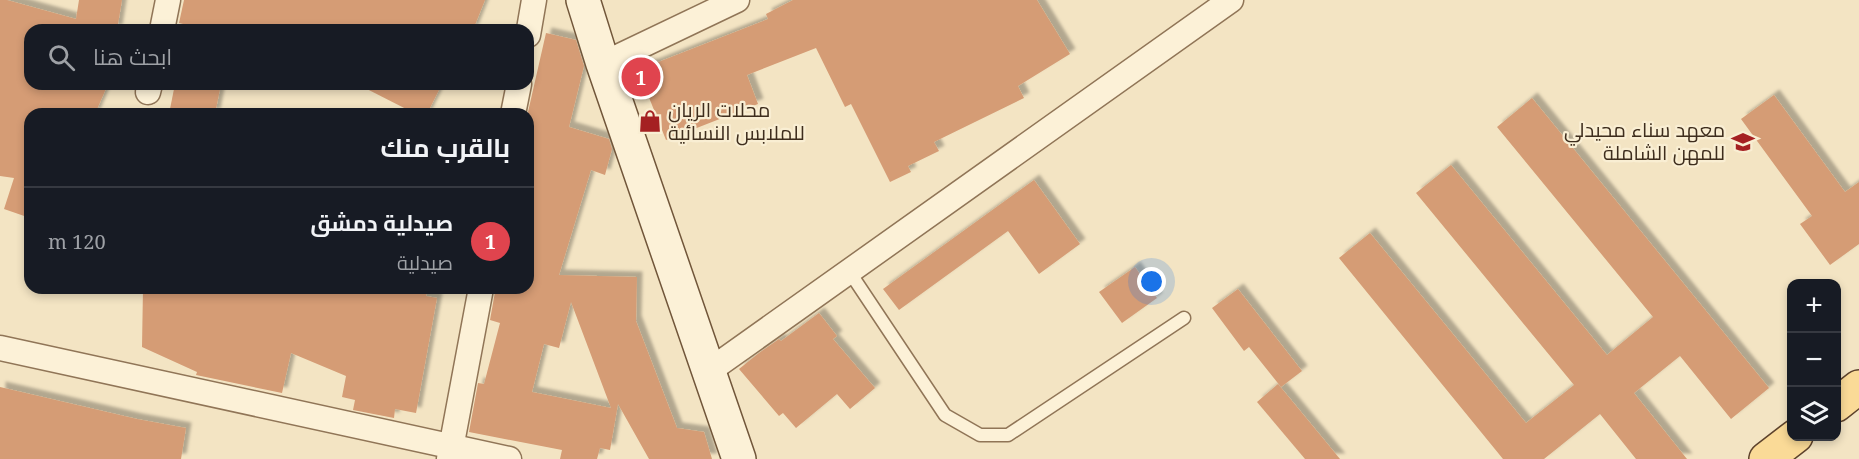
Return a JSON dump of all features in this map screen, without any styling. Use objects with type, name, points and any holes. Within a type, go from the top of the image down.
[{"type":"main road","points":[[583,0],[739,459]]},
{"type":"main road","points":[[1841,401],[1859,387]]},
{"type":"main road","points":[[1766,459],[1789,441]]},
{"type":"street","points":[[163,24],[168,0]]},
{"type":"street","points":[[530,24],[534,0]]},
{"type":"street","points":[[603,64],[737,0]]},
{"type":"street","points":[[709,371],[1231,0]]},
{"type":"street","points":[[514,108],[518,90]]},
{"type":"street","points":[[450,453],[480,294]]},
{"type":"street","points":[[0,348],[450,453],[509,459]]},
{"type":"lane","points":[[849,271],[945,415],[980,435],[1008,435],[1184,318]]},
{"type":"building","points":[[0,0],[76,19],[79,0],[122,0],[118,24],[24,24],[24,90],[105,90],[98,108],[24,108],[24,216],[4,209],[14,178],[0,176]]},
{"type":"building","points":[[184,0],[485,0],[475,24],[179,23]]},
{"type":"building","points":[[793,0],[1037,0],[1070,54],[1018,86],[1024,98],[934,142],[939,151],[908,166],[911,172],[890,182],[851,104],[845,107],[816,48],[747,75],[758,104],[666,140],[638,70],[768,19],[766,14]]},
{"type":"building","points":[[546,33],[576,40],[584,66],[569,127],[609,139],[612,149],[605,175],[591,170],[559,275],[637,277],[636,321],[677,428],[704,432],[712,459],[649,459],[618,404],[610,450],[600,448],[597,459],[560,459],[562,450],[469,432],[478,383],[484,384],[500,323],[490,320],[495,294],[534,294],[534,108],[529,108]],"holes":[[[571,302],[611,408],[532,392],[544,344],[559,348]]]},
{"type":"building","points":[[174,90],[220,90],[216,108],[170,108]]},
{"type":"building","points":[[369,90],[439,90],[430,108],[404,108]]},
{"type":"building","points":[[1774,95],[1845,192],[1859,182],[1859,244],[1830,265],[1800,224],[1812,216],[1741,119]]},
{"type":"building","points":[[1532,98],[1769,388],[1731,419],[1680,356],[1634,393],[1687,459],[1636,459],[1600,414],[1544,459],[1503,459],[1339,258],[1370,233],[1526,423],[1574,385],[1416,193],[1451,165],[1607,355],[1653,317],[1497,127]]},
{"type":"building","points":[[1034,180],[1080,244],[1039,274],[1008,231],[899,310],[883,289]]},
{"type":"building","points":[[1135,267],[1157,298],[1122,323],[1099,292]]},
{"type":"building","points":[[1238,289],[1302,371],[1281,387],[1249,347],[1244,351],[1212,308]]},
{"type":"building","points":[[143,294],[426,294],[426,296],[437,298],[416,413],[395,409],[394,418],[353,410],[355,400],[342,397],[346,376],[291,353],[282,393],[196,375],[197,372],[142,347]]},
{"type":"building","points":[[819,313],[837,336],[833,339],[875,388],[850,409],[837,394],[796,428],[783,413],[779,416],[739,369]]},
{"type":"building","points":[[1278,384],[1340,459],[1305,459],[1257,402]]},
{"type":"building","points":[[0,387],[186,428],[181,459],[0,459]]},
{"type":"place","name":"صيدلية دمشق","points":[[641,77]]},
{"type":"place","name":"محلات الريان للملابس النسائية","points":[[650,121]]},
{"type":"place","name":"معهد سناء محيدلي للمهن الشاملة","points":[[1743,142]]}]
